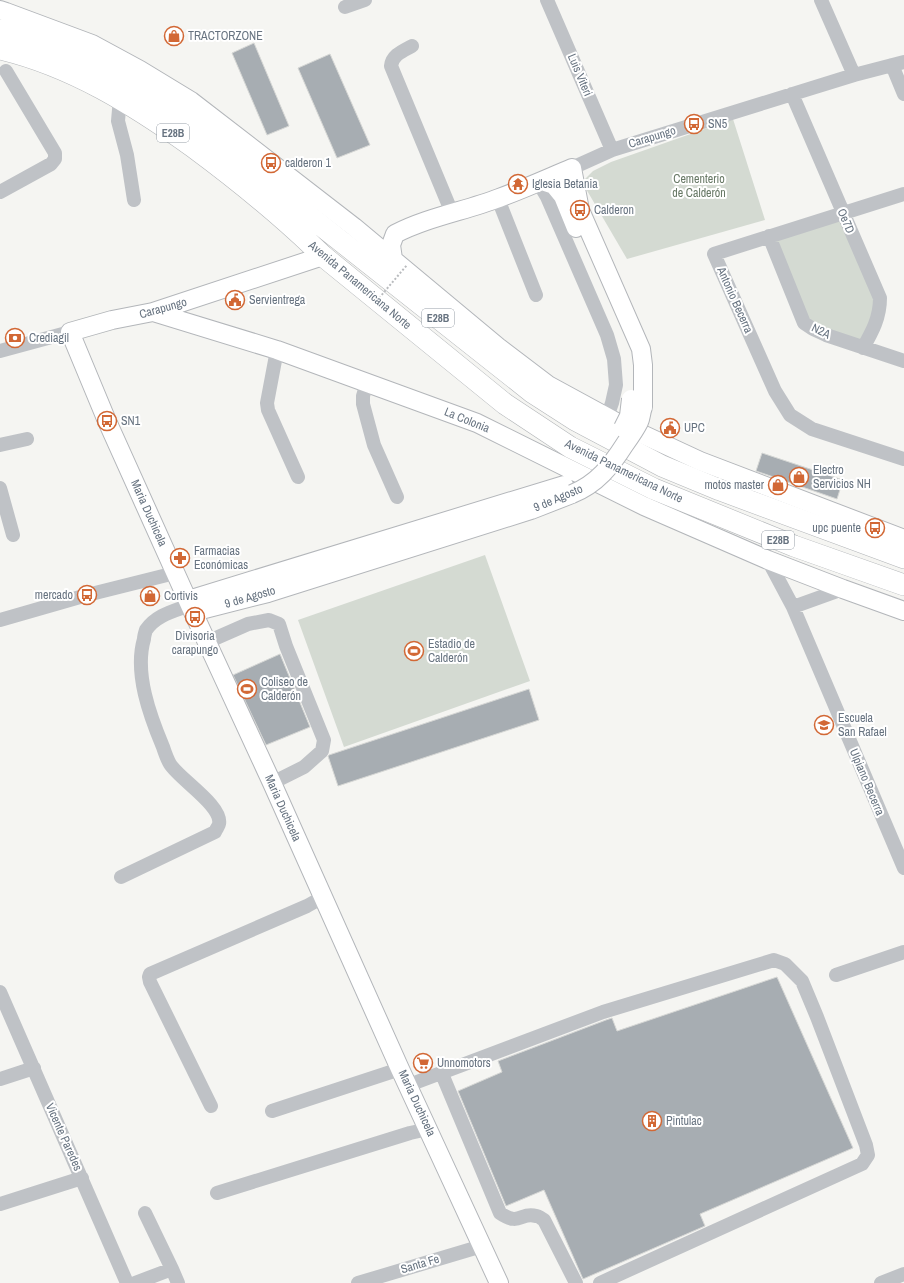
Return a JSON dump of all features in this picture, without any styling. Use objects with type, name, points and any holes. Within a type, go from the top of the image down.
[{"type":"highway","name":"Avenida Panamericana Norte","points":[[0,30],[40,41],[76,55],[112,73],[175,110],[533,393],[575,420],[662,466],[720,490],[904,558]]},
{"type":"highway","name":"Avenida Panamericana Norte","points":[[0,49],[44,62],[82,79],[120,98],[155,120],[231,175],[300,234],[323,256],[505,404],[570,447],[654,489],[794,546],[904,586]]},
{"type":"main road","points":[[0,10],[92,44],[140,70],[191,101],[400,262],[498,347],[548,385],[607,417],[700,461],[904,539]]},
{"type":"main road","name":"Carapungo","points":[[400,262],[391,245],[395,234],[498,198],[572,168]]},
{"type":"main road","name":"9 de Agosto","points":[[190,606],[568,490],[576,480],[587,472],[605,453],[620,434],[637,403],[643,372],[641,349],[580,210],[572,168]]},
{"type":"main road","name":"9 de Agosto","points":[[540,181],[554,186],[563,196],[629,351],[633,364],[637,403]]},
{"type":"main road","name":"Carapungo","points":[[354,227],[380,230],[406,229]]},
{"type":"main road","name":"Carapungo","points":[[70,332],[112,320],[153,312],[323,256]]},
{"type":"main road","name":"La Colonia","points":[[153,312],[277,350],[477,423],[644,506],[768,560]]},
{"type":"main road","name":"Maria Duchicela","points":[[70,332],[175,573],[272,783],[400,1069],[499,1283]]},
{"type":"main road","points":[[768,560],[904,611]]},
{"type":"street","points":[[345,7],[365,0]]},
{"type":"street","name":"Luis Viteri","points":[[547,0],[612,150]]},
{"type":"street","points":[[820,0],[854,75]]},
{"type":"street","points":[[412,46],[395,56],[391,61],[391,66],[452,213]]},
{"type":"street","points":[[898,63],[904,94]]},
{"type":"street","name":"Carapungo","points":[[572,168],[612,150],[854,75],[898,63]]},
{"type":"street","points":[[0,192],[51,164],[55,159],[55,154],[6,71]]},
{"type":"street","name":"Oe7D","points":[[792,94],[842,213],[880,298],[880,310],[876,326],[863,348]]},
{"type":"street","points":[[120,98],[118,121],[127,155],[134,200]]},
{"type":"street","points":[[540,181],[607,334],[614,359],[616,385],[607,417]]},
{"type":"street","name":"Antonio Becerra","points":[[904,194],[714,254],[775,391],[790,415],[812,428],[904,459]]},
{"type":"street","points":[[498,198],[536,295]]},
{"type":"street","name":"N2A","points":[[769,236],[804,323],[826,335],[904,361]]},
{"type":"street","name":"Carapungo","points":[[0,351],[70,332]]},
{"type":"street","points":[[277,350],[267,402],[268,410],[298,477]]},
{"type":"street","points":[[367,383],[363,396],[363,404],[374,445],[397,498]]},
{"type":"street","points":[[0,445],[27,439]]},
{"type":"street","points":[[0,488],[13,535]]},
{"type":"street","name":"Ulpiano Becerra","points":[[768,560],[793,607],[904,868]]},
{"type":"street","points":[[0,620],[87,595],[175,573]]},
{"type":"street","points":[[793,607],[843,589]]},
{"type":"street","points":[[121,877],[215,832],[220,823],[218,816],[209,801],[196,791],[170,765],[154,726],[144,689],[140,663],[146,631],[160,616],[190,606]]},
{"type":"street","points":[[207,642],[248,624],[269,620],[279,624],[286,646],[324,740],[322,751],[304,767],[272,783]]},
{"type":"street","points":[[211,1106],[150,982],[150,974],[307,906],[323,897]]},
{"type":"street","points":[[836,975],[904,952]]},
{"type":"street","points":[[409,1086],[603,1012],[774,960],[785,964],[802,981],[866,1145],[868,1155],[862,1164],[600,1283]]},
{"type":"street","name":"Vicente Paredes","points":[[0,992],[127,1283]]},
{"type":"street","points":[[0,1079],[34,1068]]},
{"type":"street","points":[[272,1111],[400,1069]]},
{"type":"street","points":[[442,1074],[500,1213],[507,1218],[516,1220],[527,1216],[536,1216],[544,1220],[576,1283]]},
{"type":"street","points":[[217,1193],[428,1128]]},
{"type":"street","points":[[0,1204],[82,1178]]},
{"type":"street","points":[[146,1213],[178,1283]]},
{"type":"street","name":"Santa Fe","points":[[358,1283],[482,1246]]},
{"type":"street","points":[[135,1283],[172,1269]]},
{"type":"street","points":[[881,1283],[904,1274]]},
{"type":"path","points":[[374,304],[400,262]]},
{"type":"green space","name":"Cementerio de Calderón","points":[[733,119],[765,220],[627,259],[582,182],[593,171],[611,162]]},
{"type":"green space","points":[[841,218],[872,291],[875,309],[860,343],[806,318],[775,239]]},
{"type":"green space","name":"Estadio de Calderón","points":[[485,555],[530,681],[344,747],[298,620]]},
{"type":"building","points":[[254,43],[289,126],[267,135],[232,53]]},
{"type":"building","points":[[330,54],[370,145],[337,158],[298,68]]},
{"type":"building","points":[[762,453],[843,480],[837,499],[756,471]]},
{"type":"building","name":"Coliseo de Calderón","points":[[280,654],[310,727],[266,745],[233,675]]},
{"type":"building","points":[[529,689],[539,720],[338,786],[328,756],[329,755]]},
{"type":"building","name":"Pintulac","points":[[777,977],[853,1148],[700,1214],[705,1226],[583,1279],[544,1190],[506,1206],[458,1091],[502,1072],[498,1061],[606,1020],[612,1018],[617,1031]]},
{"type":"place","name":"TRACTORZONE","points":[[174,36]]},
{"type":"place","name":"SN5","points":[[694,124]]},
{"type":"place","name":"calderon 1","points":[[271,163]]},
{"type":"place","name":"Iglesia Betania","points":[[518,184]]},
{"type":"place","name":"Calderon","points":[[580,210]]},
{"type":"place","name":"Servientrega","points":[[235,300]]},
{"type":"place","name":"Crediagil","points":[[15,338]]},
{"type":"place","name":"SN1","points":[[107,421]]},
{"type":"place","name":"UPC","points":[[670,428]]},
{"type":"place","name":"Electro Servicios NH","points":[[799,477]]},
{"type":"place","name":"motos master","points":[[778,485]]},
{"type":"place","name":"upc puente","points":[[875,528]]},
{"type":"place","name":"Farmacias Económicas","points":[[180,558]]},
{"type":"place","name":"mercado","points":[[87,595]]},
{"type":"place","name":"Cortivis","points":[[150,596]]},
{"type":"place","name":"Divisoria carapungo","points":[[195,617]]},
{"type":"place","name":"Estadio de Calderón","points":[[414,651]]},
{"type":"place","name":"Coliseo de Calderón","points":[[247,689]]},
{"type":"place","name":"Escuela San Rafael","points":[[824,725]]},
{"type":"place","name":"Unnomotors","points":[[423,1063]]},
{"type":"place","name":"Pintulac","points":[[652,1121]]}]
